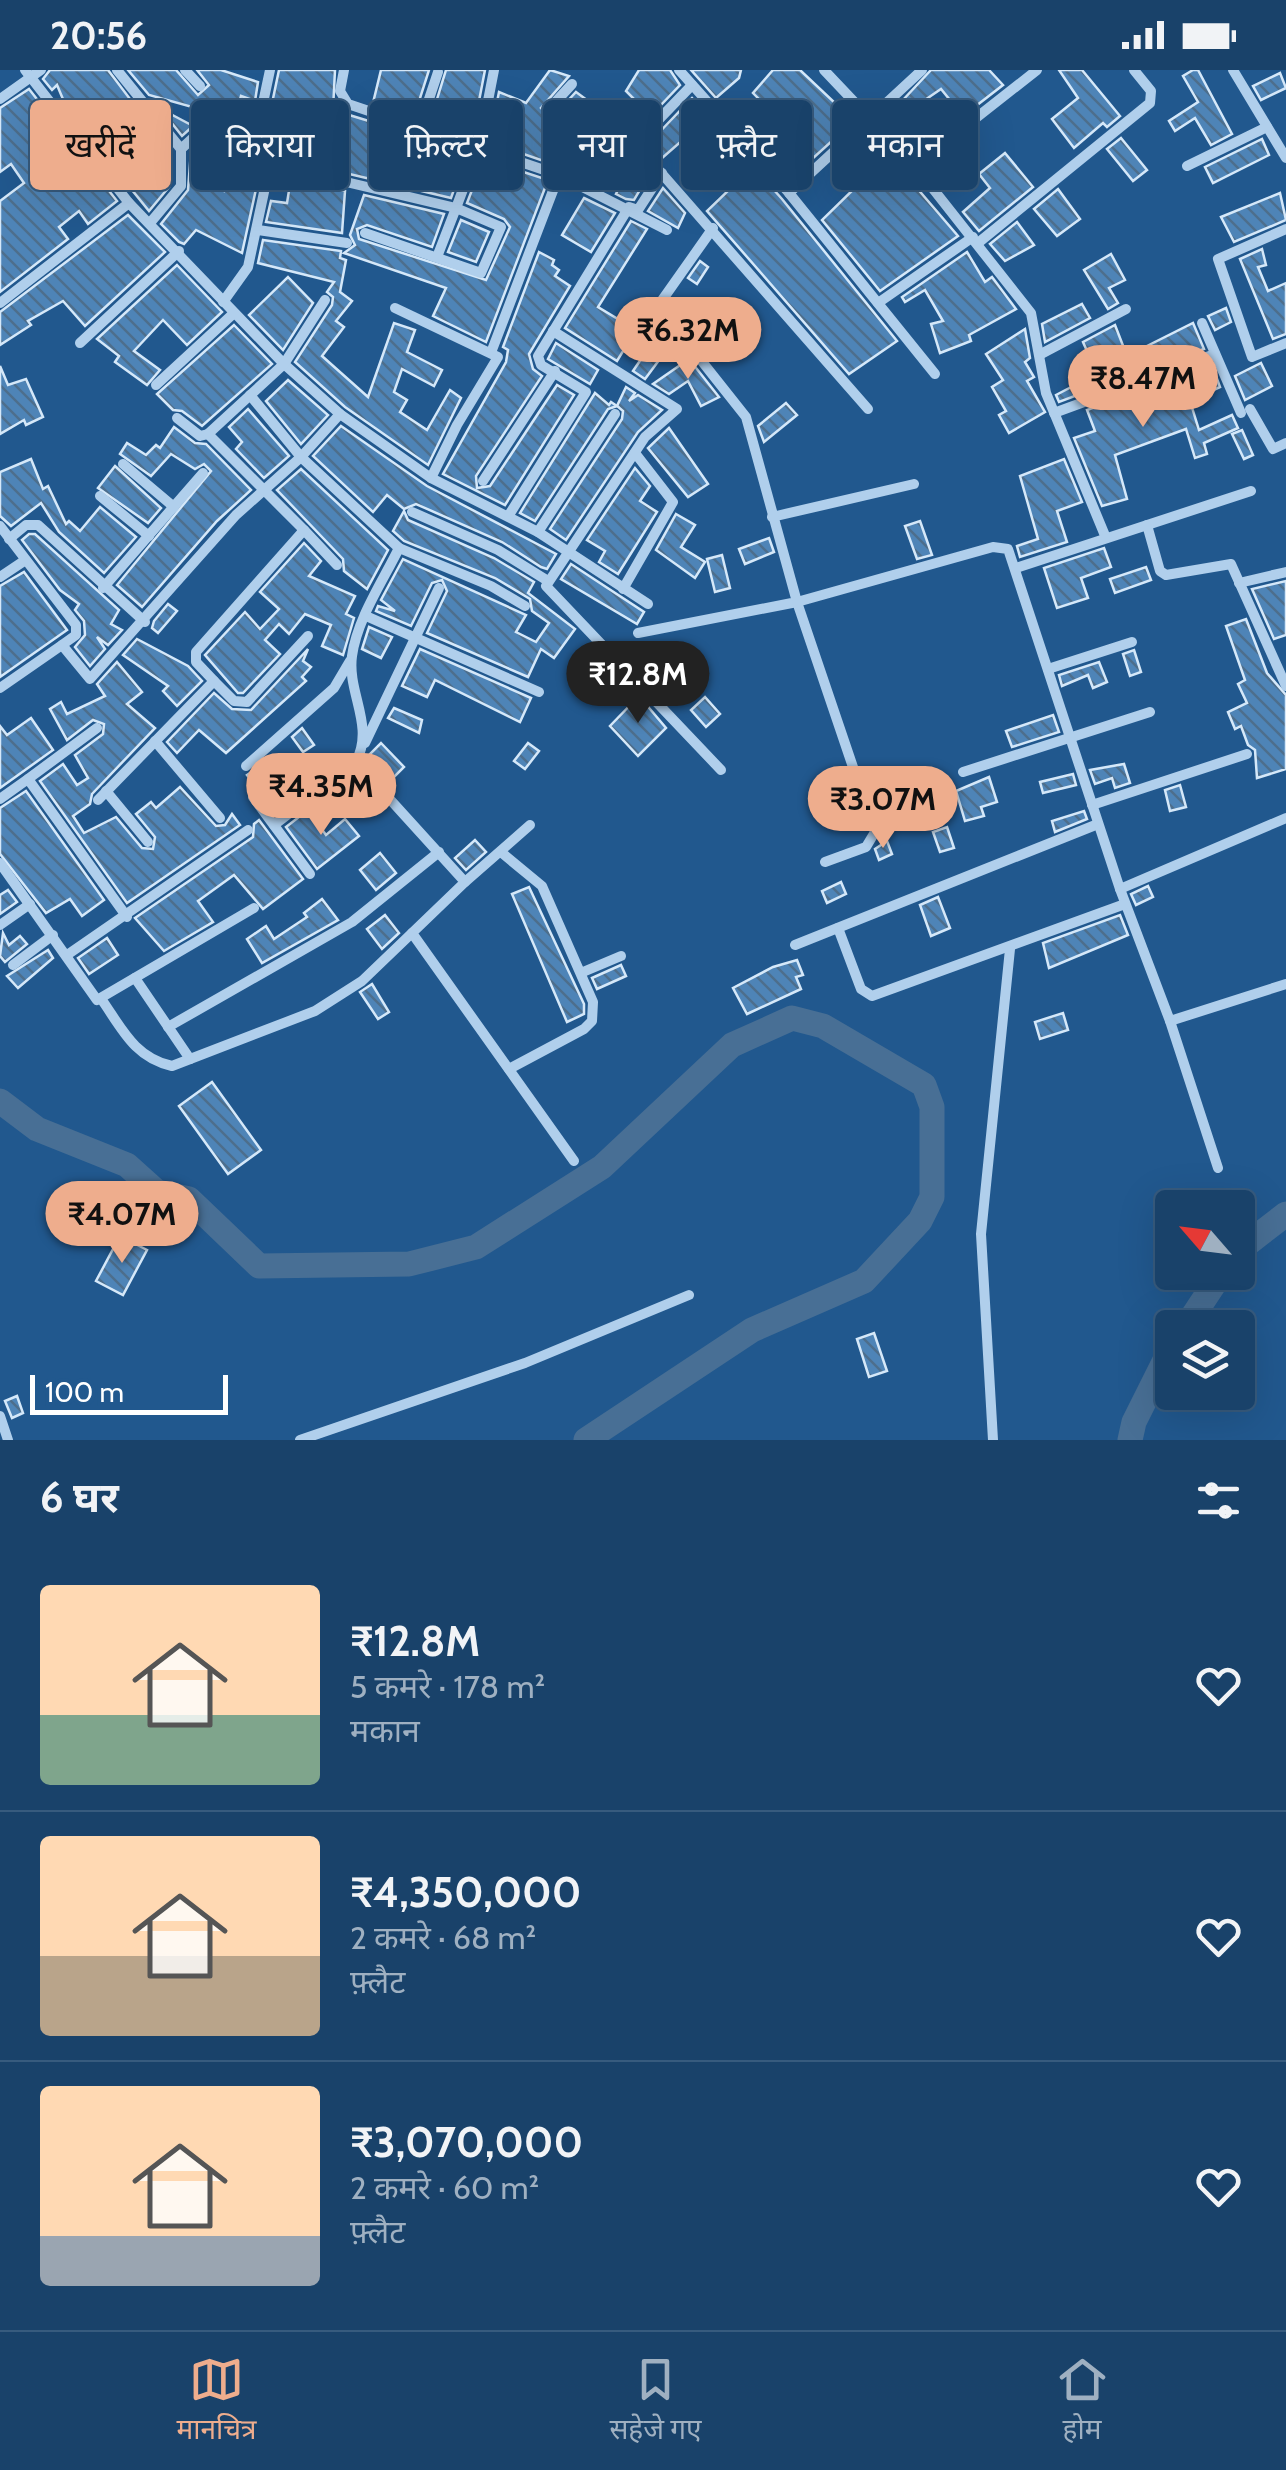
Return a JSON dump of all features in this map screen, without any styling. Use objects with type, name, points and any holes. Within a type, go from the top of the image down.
[{"type":"street","points":[[0,99],[28,74],[40,70]]},
{"type":"street","points":[[117,70],[181,149],[181,186],[150,224]]},
{"type":"street","points":[[185,70],[200,86]]},
{"type":"street","points":[[264,100],[270,70]]},
{"type":"street","points":[[344,70],[340,91],[348,104],[369,110]]},
{"type":"street","points":[[488,100],[494,70]]},
{"type":"street","points":[[679,70],[789,193],[935,374]]},
{"type":"street","points":[[824,70],[853,100]]},
{"type":"street","points":[[888,100],[922,70]]},
{"type":"street","points":[[978,116],[1037,70]]},
{"type":"street","points":[[878,304],[975,240],[1150,103],[1151,91],[1134,70]]},
{"type":"street","points":[[1233,70],[1286,158]]},
{"type":"street","points":[[429,100],[438,72]]},
{"type":"street","points":[[28,74],[129,203],[284,364],[340,414],[431,478],[538,532],[648,604]]},
{"type":"street","points":[[557,100],[572,84]]},
{"type":"street","points":[[692,85],[640,141],[642,151],[868,409]]},
{"type":"street","points":[[1188,166],[1267,127]]},
{"type":"street","points":[[181,149],[191,140]]},
{"type":"street","points":[[789,193],[832,152]]},
{"type":"street","points":[[592,190],[638,210],[662,173]]},
{"type":"street","points":[[349,183],[456,208],[498,225],[502,232],[481,272],[365,233]]},
{"type":"street","points":[[224,302],[248,267],[265,190]]},
{"type":"street","points":[[436,257],[463,190]]},
{"type":"street","points":[[492,350],[555,190]]},
{"type":"street","points":[[934,190],[1031,314],[1042,376],[1054,414],[1106,538]]},
{"type":"street","points":[[0,303],[18,294],[129,203]]},
{"type":"street","points":[[629,207],[667,230]]},
{"type":"street","points":[[508,515],[584,397],[583,389],[537,360],[629,207]]},
{"type":"street","points":[[713,228],[658,306],[739,403],[797,602],[875,832],[866,847],[824,862]]},
{"type":"street","points":[[258,230],[347,243]]},
{"type":"street","points":[[1286,246],[1283,231],[1218,258],[1252,357],[1286,344]]},
{"type":"street","points":[[80,342],[178,250]]},
{"type":"street","points":[[176,418],[200,436],[208,434],[284,364],[324,300]]},
{"type":"street","points":[[395,308],[498,356],[457,424],[431,478]]},
{"type":"street","points":[[1041,354],[1126,309]]},
{"type":"street","points":[[156,385],[234,313]]},
{"type":"street","points":[[1202,323],[1245,411],[1273,450],[1286,444]]},
{"type":"street","points":[[553,331],[675,405],[673,415],[645,437],[548,580],[548,590],[721,770]]},
{"type":"street","points":[[1054,414],[1215,354]]},
{"type":"street","points":[[483,481],[555,371]]},
{"type":"street","points":[[250,395],[301,457],[399,548],[490,586],[525,606]]},
{"type":"street","points":[[62,645],[90,679],[145,622],[236,515],[301,457],[340,414]]},
{"type":"street","points":[[538,532],[614,414]]},
{"type":"street","points":[[208,434],[337,565]]},
{"type":"street","points":[[624,590],[673,502],[635,452]]},
{"type":"street","points":[[123,464],[174,507]]},
{"type":"street","points":[[104,588],[203,473]]},
{"type":"street","points":[[772,517],[914,484]]},
{"type":"street","points":[[1016,568],[1251,490]]},
{"type":"street","points":[[100,496],[149,536]]},
{"type":"street","points":[[412,512],[498,550],[548,580]]},
{"type":"street","points":[[8,539],[26,525],[38,526],[145,622]]},
{"type":"street","points":[[1147,525],[1160,571],[1173,575],[1224,563],[1235,570],[1286,686]]},
{"type":"street","points":[[0,526],[76,625],[76,634],[0,688]]},
{"type":"street","points":[[304,530],[196,652],[196,662],[234,700],[247,702],[308,636]]},
{"type":"street","points":[[638,633],[797,602],[993,546],[1008,549],[1125,904],[1170,1021],[1218,1168]]},
{"type":"street","points":[[246,766],[334,688],[399,548]]},
{"type":"street","points":[[0,577],[24,561]]},
{"type":"street","points":[[1239,583],[1286,572]]},
{"type":"street","points":[[274,825],[356,762],[439,588]]},
{"type":"street","points":[[366,616],[539,692]]},
{"type":"street","points":[[1048,669],[1132,642]]},
{"type":"street","points":[[351,658],[365,743]]},
{"type":"street","points":[[148,842],[102,796],[214,682]]},
{"type":"street","points":[[963,772],[1150,712]]},
{"type":"street","points":[[0,799],[97,728]]},
{"type":"street","points":[[155,741],[220,818]]},
{"type":"street","points":[[1092,805],[1247,754]]},
{"type":"street","points":[[356,762],[466,882]]},
{"type":"street","points":[[28,779],[126,917]]},
{"type":"street","points":[[253,798],[310,874]]},
{"type":"street","points":[[1120,889],[1286,818]]},
{"type":"street","points":[[796,946],[1098,824]]},
{"type":"street","points":[[0,864],[92,994],[102,1000],[138,1051],[152,1061],[172,1066],[314,1011],[362,982],[530,825]]},
{"type":"street","points":[[67,955],[248,830]]},
{"type":"street","points":[[168,1027],[352,922],[439,852]]},
{"type":"street","points":[[502,853],[542,886],[594,1002],[592,1021],[509,1069]]},
{"type":"street","points":[[0,926],[30,904]]},
{"type":"street","points":[[838,928],[861,990],[872,996],[1125,904]]},
{"type":"street","points":[[102,1000],[254,908]]},
{"type":"street","points":[[412,933],[574,1161]]},
{"type":"street","points":[[13,965],[53,935]]},
{"type":"street","points":[[993,1440],[981,1234],[1010,948]]},
{"type":"street","points":[[582,972],[621,956]]},
{"type":"street","points":[[135,978],[190,1060]]},
{"type":"street","points":[[1170,1021],[1286,984]]},
{"type":"street","points":[[300,1440],[524,1363],[689,1295]]},
{"type":"street","points":[[0,1416],[8,1440]]},
{"type":"building","points":[[50,70],[108,70],[131,100],[63,100],[57,85],[52,90],[43,79]]},
{"type":"building","points":[[128,70],[176,70],[198,95],[209,85],[197,70],[221,70],[258,82],[255,100],[241,96],[240,100],[191,100],[191,107],[149,95]]},
{"type":"building","points":[[279,70],[335,70],[334,100],[273,100]]},
{"type":"building","points":[[381,70],[429,70],[419,100],[374,100]]},
{"type":"building","points":[[446,70],[485,70],[479,100],[437,100]]},
{"type":"building","points":[[550,70],[569,76],[548,100],[543,100],[543,161],[523,154],[523,102],[526,103]]},
{"type":"building","points":[[639,70],[670,70],[680,85],[661,105],[661,100],[635,100],[626,91]]},
{"type":"building","points":[[691,70],[741,70],[739,78],[716,98]]},
{"type":"building","points":[[773,70],[800,70],[832,100],[832,141],[812,159],[812,100],[760,100],[753,93]]},
{"type":"building","points":[[931,70],[989,70],[1003,85],[978,104],[978,100],[950,100],[941,89],[925,100],[903,100]]},
{"type":"building","points":[[1059,70],[1082,70],[1120,116],[1107,127],[1103,123],[1074,148],[1052,119],[1078,98]]},
{"type":"building","points":[[1198,70],[1232,134],[1211,145],[1195,118],[1175,131],[1169,121],[1198,102],[1183,76]]},
{"type":"building","points":[[1280,73],[1286,88],[1261,100],[1253,86]]},
{"type":"building","points":[[29,89],[38,100],[30,100],[30,190],[108,190],[117,201],[88,224],[79,211],[59,227],[68,239],[0,292],[0,201],[24,183],[11,164],[0,172],[0,108]]},
{"type":"building","points":[[499,92],[519,100],[497,100]]},
{"type":"building","points":[[576,92],[587,100],[569,100]]},
{"type":"building","points":[[681,110],[681,141],[661,159],[661,131]]},
{"type":"building","points":[[171,114],[191,125],[182,136],[171,122]]},
{"type":"building","points":[[349,115],[369,121],[369,179],[349,174]]},
{"type":"building","points":[[1121,138],[1147,170],[1133,181],[1107,149]]},
{"type":"building","points":[[1262,139],[1269,155],[1213,183],[1205,167]]},
{"type":"building","points":[[191,151],[191,190],[256,190],[242,253],[196,230],[184,244],[161,224],[188,190]]},
{"type":"building","points":[[1005,153],[1033,187],[979,231],[963,212],[990,188],[979,174]]},
{"type":"building","points":[[523,172],[543,178],[544,190],[486,342],[433,316],[446,288],[344,253],[355,245],[350,235],[364,195],[444,214],[432,247],[367,225],[357,229],[359,239],[486,280],[510,227],[504,219],[467,203],[472,190],[523,190]]},
{"type":"building","points":[[663,188],[685,213],[678,228],[648,211]]},
{"type":"building","points":[[1058,189],[1080,219],[1057,236],[1034,209]]},
{"type":"building","points":[[132,190],[166,190],[149,211]]},
{"type":"building","points":[[289,190],[345,191],[342,233],[266,222],[271,201],[287,203]]},
{"type":"building","points":[[417,190],[454,190],[451,198]]},
{"type":"building","points":[[618,190],[640,190],[634,200],[616,194]]},
{"type":"building","points":[[729,190],[774,190],[897,341],[849,374],[707,211]]},
{"type":"building","points":[[853,190],[919,190],[958,236],[880,291],[822,220]]},
{"type":"building","points":[[1280,193],[1286,220],[1234,242],[1221,217]]},
{"type":"building","points":[[584,198],[615,213],[591,252],[562,235]]},
{"type":"building","points":[[128,215],[165,252],[85,326],[63,301],[28,321],[31,325],[0,345],[0,312]]},
{"type":"building","points":[[461,220],[489,232],[476,262],[448,252]]},
{"type":"building","points":[[631,221],[647,229],[598,307],[636,330],[617,361],[565,328]]},
{"type":"building","points":[[1017,222],[1034,245],[1005,261],[990,244]]},
{"type":"building","points":[[263,240],[341,251],[340,258],[346,260],[340,292],[352,301],[336,321],[344,327],[322,356],[368,397],[394,323],[415,330],[407,352],[442,370],[434,386],[402,369],[394,392],[407,400],[400,412],[427,430],[450,390],[461,398],[428,465],[345,407],[295,362],[332,305],[333,297],[327,292],[334,282],[258,263]]},
{"type":"building","points":[[1262,249],[1266,265],[1258,267],[1268,291],[1286,283],[1286,334],[1273,339],[1240,259]]},
{"type":"building","points":[[539,252],[554,260],[552,265],[559,270],[555,276],[570,286],[529,354],[533,369],[542,376],[476,476],[477,488],[490,486],[557,385],[574,395],[505,505],[443,474],[506,362],[508,350],[503,347]]},
{"type":"building","points":[[967,252],[985,282],[992,277],[1016,309],[969,335],[971,341],[940,353],[931,324],[943,321],[925,290],[905,302],[902,297]]},
{"type":"building","points":[[1111,254],[1125,280],[1109,288],[1118,303],[1108,309],[1084,270]]},
{"type":"building","points":[[700,261],[708,267],[697,284],[688,278]]},
{"type":"building","points":[[177,265],[222,312],[187,345],[163,320],[134,351],[160,370],[147,385],[115,362],[119,356],[97,339]]},
{"type":"building","points":[[288,277],[313,303],[283,350],[249,315]]},
{"type":"building","points":[[1082,304],[1090,318],[1045,342],[1042,324]]},
{"type":"building","points":[[1226,308],[1231,322],[1215,330],[1208,316]]},
{"type":"building","points":[[1193,323],[1204,349],[1108,384],[1101,367],[1095,369],[1083,342],[1115,325],[1127,356]]},
{"type":"building","points":[[234,325],[272,364],[202,426],[182,411],[173,410],[157,394]]},
{"type":"building","points":[[663,327],[674,340],[645,379],[633,371]]},
{"type":"building","points":[[1025,329],[1030,358],[1025,362],[1034,377],[1027,381],[1045,412],[1009,433],[999,415],[1006,411],[992,387],[1003,380],[986,354]]},
{"type":"building","points":[[556,343],[598,370],[590,384],[548,359]]},
{"type":"building","points":[[689,359],[719,397],[701,406],[688,381],[669,394],[653,384]]},
{"type":"building","points":[[1261,363],[1272,386],[1245,400],[1235,376]]},
{"type":"building","points":[[0,366],[8,385],[26,379],[43,417],[26,425],[24,420],[0,434]]},
{"type":"building","points":[[1216,376],[1220,387],[1190,401],[1199,430],[1232,415],[1238,428],[1204,443],[1207,454],[1195,458],[1186,429],[1115,455],[1127,499],[1102,506],[1074,438],[1095,431],[1087,410],[1177,377],[1182,391]]},
{"type":"building","points":[[288,380],[328,415],[301,444],[266,401]]},
{"type":"building","points":[[1083,381],[1088,391],[1059,402],[1056,395]]},
{"type":"building","points":[[626,387],[635,393],[629,401],[638,395],[662,410],[638,432],[566,540],[550,529],[622,419],[623,411],[617,406]]},
{"type":"building","points":[[595,393],[609,405],[611,402],[617,406],[608,409],[535,521],[520,513]]},
{"type":"building","points":[[786,403],[797,415],[764,442],[758,426]]},
{"type":"building","points":[[248,409],[289,456],[264,478],[236,449],[242,442],[229,427]]},
{"type":"building","points":[[341,426],[427,486],[556,554],[547,569],[502,542],[416,504],[404,509],[387,495],[373,512],[313,456]]},
{"type":"building","points":[[174,427],[195,443],[206,444],[251,490],[217,521],[142,607],[117,585],[211,471],[204,464],[195,469],[171,454],[151,476],[120,454],[127,443],[146,455],[156,445],[160,448]]},
{"type":"building","points":[[669,428],[708,484],[688,497],[648,448]]},
{"type":"building","points":[[1242,430],[1253,455],[1244,459],[1232,434]]},
{"type":"building","points":[[31,459],[43,489],[48,486],[66,524],[69,521],[80,531],[100,507],[136,537],[104,573],[59,532],[41,503],[11,526],[0,516],[0,472]]},
{"type":"building","points":[[1064,459],[1082,502],[1057,511],[1067,542],[1020,557],[1017,546],[1038,539],[1020,476]]},
{"type":"building","points":[[115,466],[161,508],[148,523],[98,488]]},
{"type":"building","points":[[635,468],[650,486],[640,501],[657,512],[618,574],[599,562],[605,551],[587,540]]},
{"type":"building","points":[[301,469],[388,550],[367,589],[344,571],[343,559],[277,490]]},
{"type":"building","points":[[404,511],[408,520],[494,558],[534,582],[528,593],[575,629],[554,658],[541,649],[528,677],[427,633],[447,591],[442,580],[432,583],[411,626],[376,611],[378,606],[395,611],[381,600],[403,559],[526,615],[516,632],[536,642],[549,623],[532,611],[530,599],[495,578],[404,541],[393,531]]},
{"type":"building","points":[[676,514],[695,525],[681,547],[705,562],[695,578],[656,550]]},
{"type":"building","points":[[920,521],[932,555],[917,559],[905,526]]},
{"type":"building","points":[[35,534],[119,610],[111,624],[122,630],[108,645],[97,637],[105,649],[90,666],[75,647],[85,635],[84,621],[75,610],[79,604],[60,590],[22,540]]},
{"type":"building","points":[[769,538],[774,552],[745,564],[739,549]]},
{"type":"building","points":[[304,543],[321,561],[309,576],[355,596],[346,614],[354,618],[343,655],[322,646],[331,625],[305,614],[289,634],[279,624],[265,640],[280,654],[243,693],[238,693],[205,655],[245,612],[260,629],[279,609],[260,592]]},
{"type":"building","points":[[1104,548],[1111,567],[1081,578],[1088,598],[1057,608],[1044,568]]},
{"type":"building","points":[[722,555],[730,588],[715,592],[707,559]]},
{"type":"building","points":[[571,564],[644,612],[637,624],[561,579]]},
{"type":"building","points":[[1146,567],[1151,580],[1115,593],[1110,579]]},
{"type":"building","points":[[24,572],[67,630],[0,677],[0,586]]},
{"type":"building","points":[[1286,581],[1286,635],[1274,639],[1252,589]]},
{"type":"building","points":[[168,604],[177,611],[158,633],[152,628],[154,621]]},
{"type":"building","points":[[1246,619],[1267,673],[1286,695],[1286,769],[1257,778],[1255,750],[1248,745],[1241,726],[1235,729],[1228,712],[1247,703],[1238,684],[1245,680],[1226,626]]},
{"type":"building","points":[[369,627],[392,637],[381,658],[362,649]]},
{"type":"building","points":[[137,639],[188,666],[202,681],[177,706],[163,691],[168,686],[123,655]]},
{"type":"building","points":[[308,649],[303,661],[311,667],[302,677],[306,681],[226,753],[199,730],[177,753],[167,742],[214,693],[232,709],[251,710]]},
{"type":"building","points":[[420,649],[531,698],[520,722],[435,680],[427,697],[402,686]]},
{"type":"building","points":[[1134,650],[1141,672],[1130,676],[1123,654]]},
{"type":"building","points":[[117,662],[142,692],[127,704],[155,728],[92,794],[90,804],[73,816],[84,833],[116,817],[142,848],[153,849],[155,837],[136,814],[151,802],[156,808],[180,787],[216,826],[225,825],[232,814],[240,825],[127,903],[40,781],[63,764],[77,785],[88,778],[75,755],[103,734],[104,724],[93,720],[67,740],[50,709],[61,702],[67,714],[105,696],[97,684]]},
{"type":"building","points":[[1099,662],[1107,682],[1093,688],[1088,675],[1062,686],[1059,675]]},
{"type":"building","points":[[639,696],[666,728],[638,756],[610,726]]},
{"type":"building","points":[[705,697],[720,714],[706,727],[691,710]]},
{"type":"building","points":[[394,708],[422,720],[419,733],[388,718]]},
{"type":"building","points":[[1053,715],[1059,732],[1012,747],[1006,731]]},
{"type":"building","points":[[31,718],[53,750],[0,788],[0,726],[7,735]]},
{"type":"building","points":[[302,728],[314,745],[303,752],[292,737]]},
{"type":"building","points":[[381,743],[404,767],[392,779],[369,755]]},
{"type":"building","points":[[528,743],[539,751],[525,769],[514,761]]},
{"type":"building","points":[[263,764],[282,792],[277,795],[285,806],[276,813],[247,775]]},
{"type":"building","points":[[1124,764],[1130,783],[1115,788],[1112,778],[1095,784],[1090,770]]},
{"type":"building","points":[[1073,774],[1076,785],[1043,793],[1040,782]]},
{"type":"building","points":[[989,777],[997,802],[981,807],[984,816],[965,821],[956,791]]},
{"type":"building","points":[[1180,785],[1186,807],[1170,811],[1165,790]]},
{"type":"building","points":[[365,786],[374,799],[363,808],[353,795]]},
{"type":"building","points":[[26,791],[104,900],[82,916],[70,899],[46,913],[0,854],[0,808]]},
{"type":"building","points":[[308,810],[326,835],[345,819],[359,836],[317,869],[286,827]]},
{"type":"building","points":[[1084,811],[1087,819],[1055,832],[1052,821]]},
{"type":"building","points":[[259,820],[303,879],[263,909],[234,875],[198,901],[213,922],[164,951],[135,918],[253,837],[254,824]]},
{"type":"building","points":[[947,827],[954,848],[940,852],[933,832]]},
{"type":"building","points":[[475,840],[486,852],[466,870],[455,858]]},
{"type":"building","points":[[887,841],[892,854],[879,860],[875,849]]},
{"type":"building","points":[[380,853],[396,873],[376,890],[360,870]]},
{"type":"building","points":[[841,882],[846,894],[827,903],[822,891]]},
{"type":"building","points":[[1148,886],[1153,897],[1136,905],[1131,894]]},
{"type":"building","points":[[529,887],[584,1004],[584,1014],[567,1022],[512,894]]},
{"type":"building","points":[[8,890],[17,902],[0,914],[0,895]]},
{"type":"building","points":[[938,897],[950,928],[931,936],[920,905]]},
{"type":"building","points":[[322,899],[338,920],[262,963],[247,939],[266,926],[274,939],[307,917],[304,913]]},
{"type":"building","points":[[385,915],[399,933],[382,949],[367,929]]},
{"type":"building","points":[[1120,915],[1128,935],[1049,968],[1043,943]]},
{"type":"building","points":[[3,933],[9,945],[20,936],[27,944],[5,962],[0,956]]},
{"type":"building","points":[[107,938],[118,955],[89,974],[78,958]]},
{"type":"building","points":[[48,950],[53,958],[18,988],[7,976]]},
{"type":"building","points":[[797,960],[803,975],[796,977],[801,989],[747,1014],[733,988],[773,967]]},
{"type":"building","points":[[621,965],[626,976],[597,989],[592,978]]},
{"type":"building","points":[[372,984],[389,1012],[378,1019],[360,992]]},
{"type":"building","points":[[1063,1013],[1068,1030],[1040,1039],[1035,1022]]},
{"type":"building","points":[[212,1082],[261,1150],[228,1174],[179,1106]]},
{"type":"building","points":[[120,1236],[147,1250],[123,1295],[96,1281]]},
{"type":"building","points":[[874,1333],[887,1371],[869,1377],[857,1339]]},
{"type":"building","points":[[17,1396],[23,1413],[12,1418],[5,1401]]},
{"type":"waterway","points":[[0,1101],[37,1129],[127,1165],[157,1192],[189,1199],[259,1266],[409,1264],[476,1247],[602,1167],[732,1045],[792,1018],[823,1026],[924,1085],[932,1107],[932,1197],[920,1221],[864,1281],[752,1330],[586,1440]]},
{"type":"waterway","points":[[1255,1238],[1286,1214]]},
{"type":"waterway","points":[[1197,1310],[1210,1290]]},
{"type":"waterway","points":[[1130,1440],[1134,1422],[1155,1380]]}]
